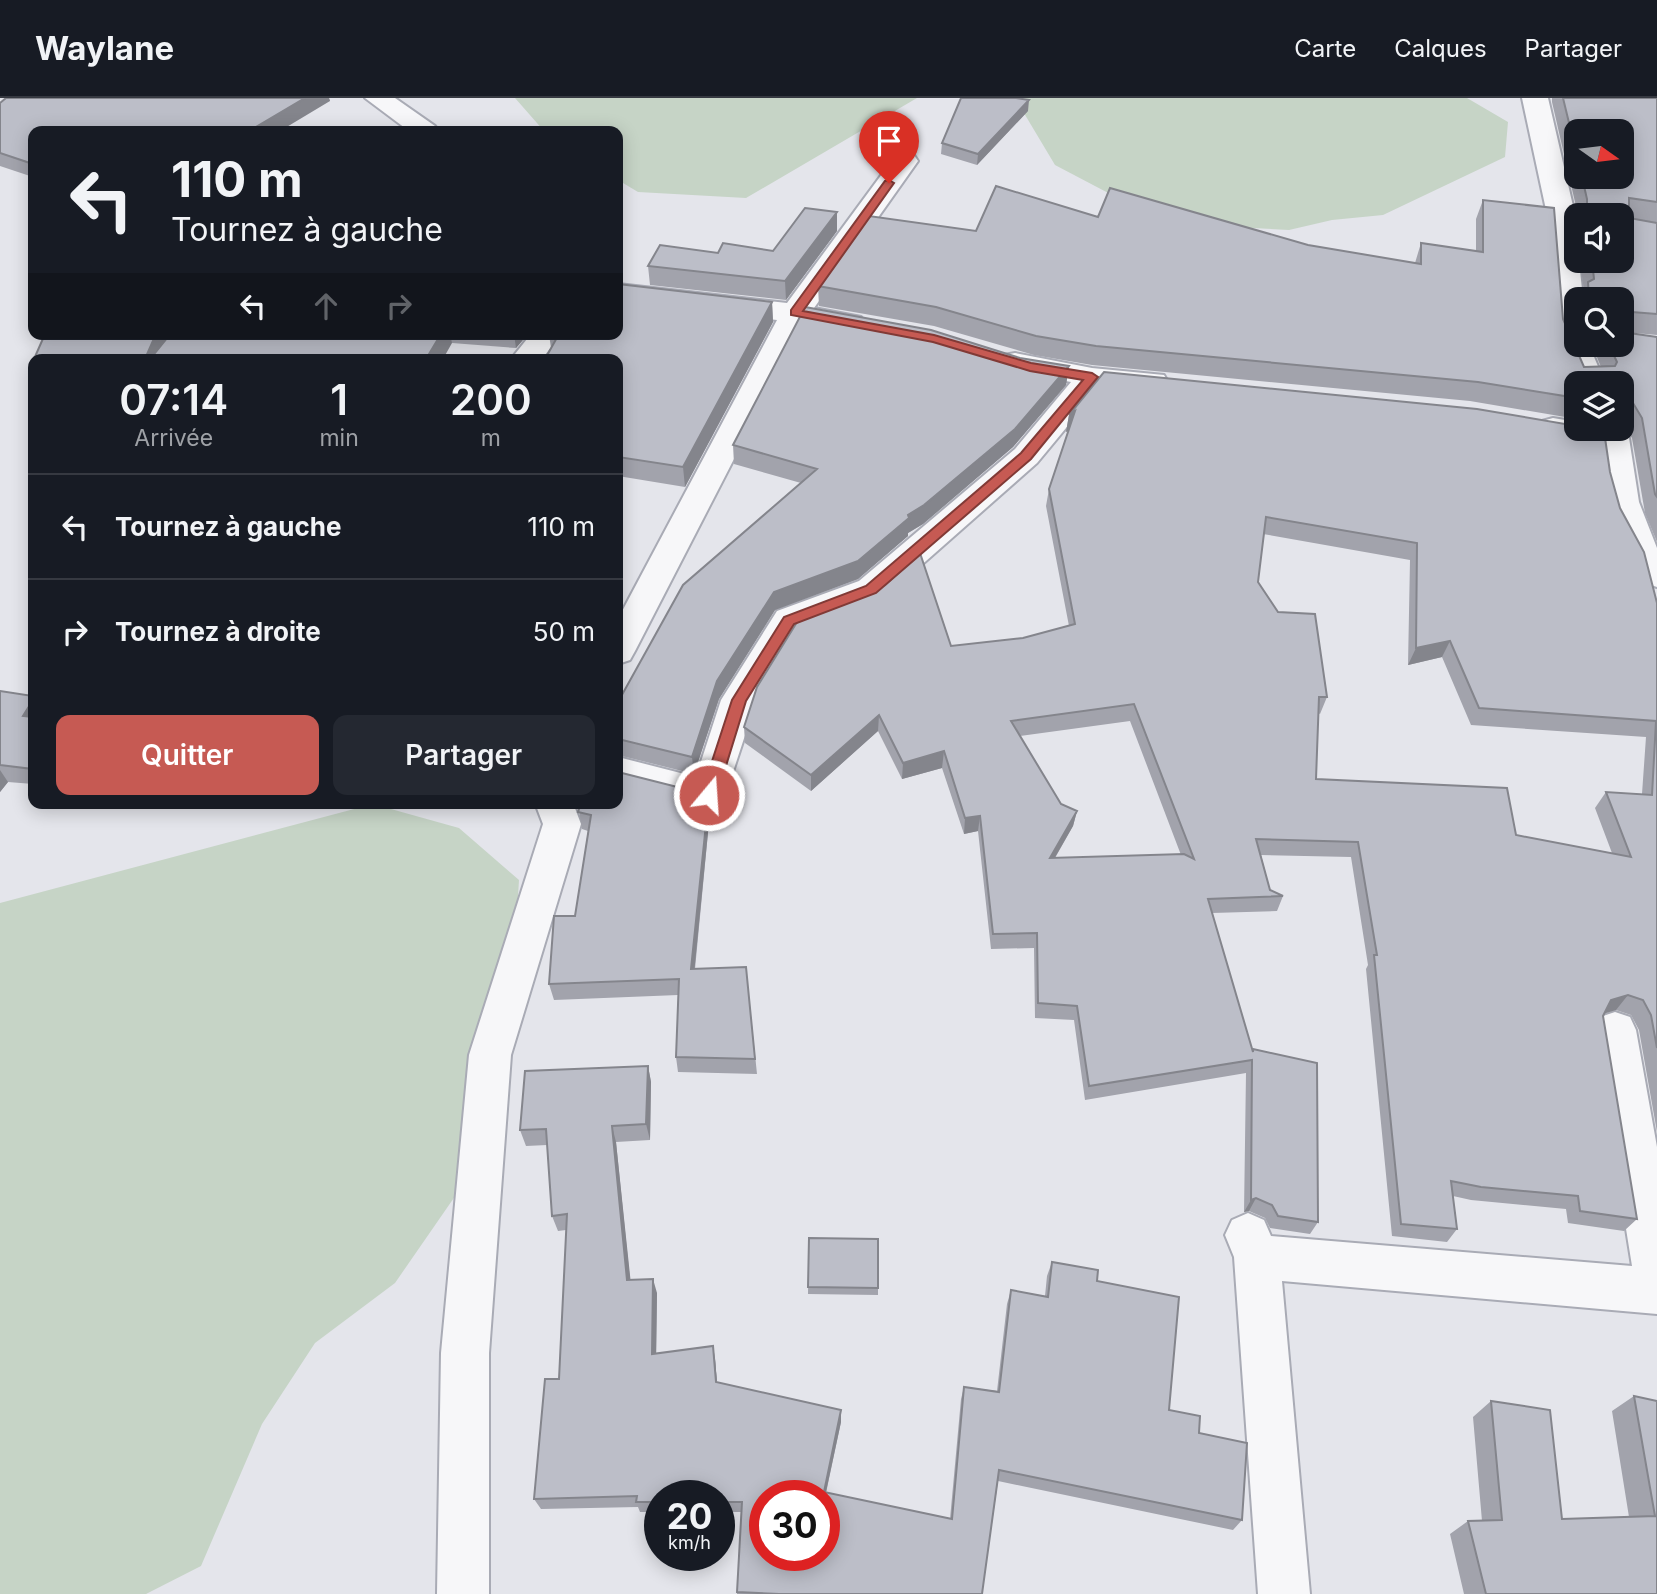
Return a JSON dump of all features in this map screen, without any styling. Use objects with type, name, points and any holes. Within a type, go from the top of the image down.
[{"type":"street","points":[[378,98],[419,126]]},
{"type":"street","points":[[1535,98],[1564,203]]},
{"type":"street","points":[[623,641],[795,313],[905,162]]},
{"type":"street","points":[[623,293],[795,313],[884,329]]},
{"type":"street","points":[[530,354],[542,340]]},
{"type":"street","points":[[994,356],[1030,367],[1092,377],[1183,384]]},
{"type":"street","points":[[623,773],[709,795],[739,700],[789,621],[871,590],[1026,456],[1092,377]]},
{"type":"street","points":[[1522,423],[1564,428]]},
{"type":"street","points":[[1612,441],[1620,488],[1634,540],[1657,575]]},
{"type":"street","points":[[463,1594],[465,1353],[490,1055],[562,824],[556,809]]},
{"type":"street","points":[[1615,1030],[1657,1276]]},
{"type":"street","points":[[1284,1594],[1252,1245],[1657,1291]]},
{"type":"green space","points":[[515,98],[917,98],[746,198],[638,192],[623,183],[623,126],[540,126]]},
{"type":"green space","points":[[1015,98],[1467,98],[1508,122],[1505,157],[1383,215],[1332,220],[1289,230],[1234,227],[1114,196],[1055,165]]},
{"type":"green space","points":[[354,809],[391,809],[459,828],[519,880],[509,1039],[476,1166],[395,1283],[315,1343],[262,1424],[201,1566],[146,1594],[0,1594],[0,903]]},
{"type":"building","points":[[6,98],[305,98],[257,126],[28,126],[28,162],[0,153],[0,103]]},
{"type":"building","points":[[961,98],[1029,100],[978,154],[942,143]]},
{"type":"building","points":[[1563,98],[1657,98],[1657,202],[1629,198],[1629,203],[1587,203],[1585,189],[1634,189],[1634,119],[1568,119]]},
{"type":"building","points":[[996,186],[1098,217],[1110,188],[1308,245],[1421,264],[1421,243],[1483,252],[1483,200],[1554,208],[1564,321],[1564,357],[1580,357],[1584,367],[1615,366],[1617,362],[1615,357],[1634,357],[1634,334],[1657,337],[1657,497],[1642,418],[1634,405],[1634,371],[1564,371],[1564,396],[1478,382],[1096,346],[1036,336],[936,307],[818,286],[869,216],[976,231]]},
{"type":"building","points":[[805,208],[837,212],[785,281],[648,266],[660,245],[718,253],[723,243],[773,251]]},
{"type":"building","points":[[1634,219],[1657,223],[1657,314],[1634,312],[1634,287],[1588,287],[1588,282],[1594,279],[1593,273],[1634,273]]},
{"type":"building","points":[[623,285],[772,302],[683,467],[623,458],[623,354],[548,354],[556,340],[623,340]]},
{"type":"building","points":[[805,307],[931,330],[1020,358],[1069,366],[1015,429],[924,505],[908,515],[909,518],[858,561],[774,592],[717,681],[692,757],[623,740],[623,693],[683,585],[817,469],[733,445]]},
{"type":"building","points":[[42,340],[153,340],[147,354],[36,354]]},
{"type":"building","points":[[165,340],[437,340],[429,354],[154,354]]},
{"type":"building","points":[[1104,372],[1477,409],[1564,424],[1564,441],[1605,441],[1610,472],[1620,508],[1644,552],[1657,603],[1657,1048],[1651,1015],[1643,1000],[1628,995],[1611,1000],[1603,1016],[1637,1219],[1580,1211],[1578,1196],[1481,1187],[1451,1181],[1457,1229],[1401,1224],[1374,955],[1377,955],[1358,842],[1256,839],[1270,890],[1283,896],[1208,899],[1253,1052],[1253,1049],[1317,1063],[1318,1222],[1278,1216],[1272,1205],[1256,1198],[1251,1200],[1252,1060],[1089,1086],[1077,1006],[1038,1003],[1037,933],[993,934],[980,816],[965,818],[944,751],[903,763],[879,715],[811,775],[744,727],[757,687],[802,614],[885,585],[920,553],[951,646],[1023,638],[1075,624],[1049,489],[1075,411],[1069,415]],"holes":[[[1266,517],[1417,543],[1416,648],[1450,641],[1479,708],[1656,721],[1652,795],[1606,792],[1631,857],[1516,835],[1507,788],[1316,779],[1319,697],[1327,697],[1315,614],[1278,612],[1258,582]],[[1134,704],[1194,859],[1184,854],[1050,858],[1077,811],[1061,804],[1011,721]]]},
{"type":"building","points":[[0,691],[28,695],[28,708],[23,716],[28,716],[28,768],[0,765]]},
{"type":"building","points":[[623,773],[709,795],[691,969],[746,967],[755,1059],[676,1057],[679,979],[549,984],[554,916],[575,916],[591,815],[578,812],[579,809],[623,809]]},
{"type":"building","points":[[648,1066],[646,1124],[612,1126],[627,1280],[653,1279],[652,1354],[713,1346],[716,1382],[841,1410],[826,1480],[749,1480],[749,1571],[840,1571],[840,1495],[952,1519],[964,1387],[999,1392],[1011,1290],[1048,1297],[1052,1262],[1098,1270],[1097,1281],[1179,1297],[1169,1410],[1200,1416],[1199,1433],[1247,1443],[1242,1520],[999,1470],[982,1594],[779,1594],[737,1592],[742,1502],[735,1502],[735,1480],[644,1480],[644,1502],[636,1502],[637,1496],[534,1499],[545,1379],[559,1379],[567,1214],[552,1216],[546,1129],[520,1130],[525,1071]]},
{"type":"building","points":[[809,1238],[878,1239],[878,1288],[808,1287]]},
{"type":"building","points":[[1634,1396],[1657,1401],[1657,1594],[1486,1594],[1468,1521],[1502,1520],[1491,1401],[1550,1410],[1562,1519],[1655,1516]]},
{"type":"route","points":[[709,795],[739,700],[789,621],[871,590],[1026,456],[1092,377],[1030,367],[934,338],[795,313],[889,183]]}]
